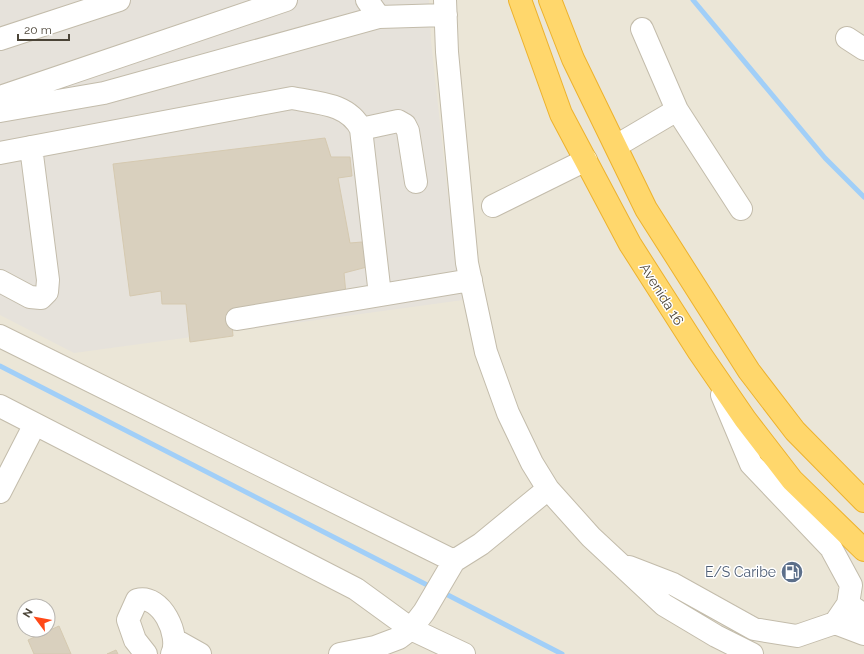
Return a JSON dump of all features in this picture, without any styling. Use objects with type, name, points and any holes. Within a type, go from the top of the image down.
[{"type":"highway","name":"Avenida 16","points":[[520,0],[561,114],[630,244],[712,370],[745,418],[792,480],[864,550]]},
{"type":"highway","points":[[550,0],[573,59],[646,209],[749,371],[794,431],[864,501]]},
{"type":"street","points":[[0,39],[119,0]]},
{"type":"street","points":[[0,96],[286,0]]},
{"type":"street","points":[[0,111],[104,94],[373,9],[446,8],[448,60],[467,263],[486,352],[505,406],[532,463],[548,489],[591,537],[664,605],[716,636],[752,654]]},
{"type":"street","points":[[642,29],[677,110],[741,209]]},
{"type":"street","points":[[0,153],[292,98],[335,106],[354,118],[361,129],[380,295]]},
{"type":"street","points":[[616,146],[677,110]]},
{"type":"street","points":[[361,129],[398,121],[405,126],[409,136],[416,182]]},
{"type":"street","points":[[0,281],[30,296],[41,298],[47,292],[48,280],[31,147]]},
{"type":"street","points":[[493,206],[586,160]]},
{"type":"street","points":[[237,319],[471,280]]},
{"type":"street","points":[[0,336],[450,568]]},
{"type":"street","points":[[620,564],[673,584],[754,629],[797,636],[835,623],[856,609],[851,585],[832,548],[751,464],[712,370]]},
{"type":"street","points":[[0,406],[418,620],[464,654]]},
{"type":"street","points":[[0,492],[35,424]]},
{"type":"street","points":[[340,654],[375,647],[399,638],[418,620],[450,568],[548,489]]},
{"type":"street","points":[[146,654],[134,640],[128,620],[137,600],[141,599],[149,600],[166,613],[174,647],[200,654]]},
{"type":"street","points":[[835,623],[864,634]]},
{"type":"shaded area","points":[[0,0],[864,0],[864,654],[0,654]]},
{"type":"shaded area","points":[[0,0],[429,0],[431,41],[447,187],[463,300],[74,353],[0,315]]},
{"type":"building","points":[[325,138],[331,157],[350,157],[352,176],[338,178],[350,243],[362,242],[367,267],[344,273],[346,294],[231,314],[233,336],[190,342],[186,304],[162,304],[161,291],[130,296],[113,164]]},
{"type":"building","points":[[59,626],[71,654],[34,654],[28,640],[32,638],[56,638],[56,627]]},
{"type":"building","points":[[116,650],[118,654],[107,654]]},
{"type":"waterway","points":[[693,0],[825,158],[864,197]]},
{"type":"waterway","points":[[0,366],[433,588]]},
{"type":"waterway","points":[[442,592],[562,654]]},
{"type":"place","name":"E/S Caribe","points":[[792,572]]}]
